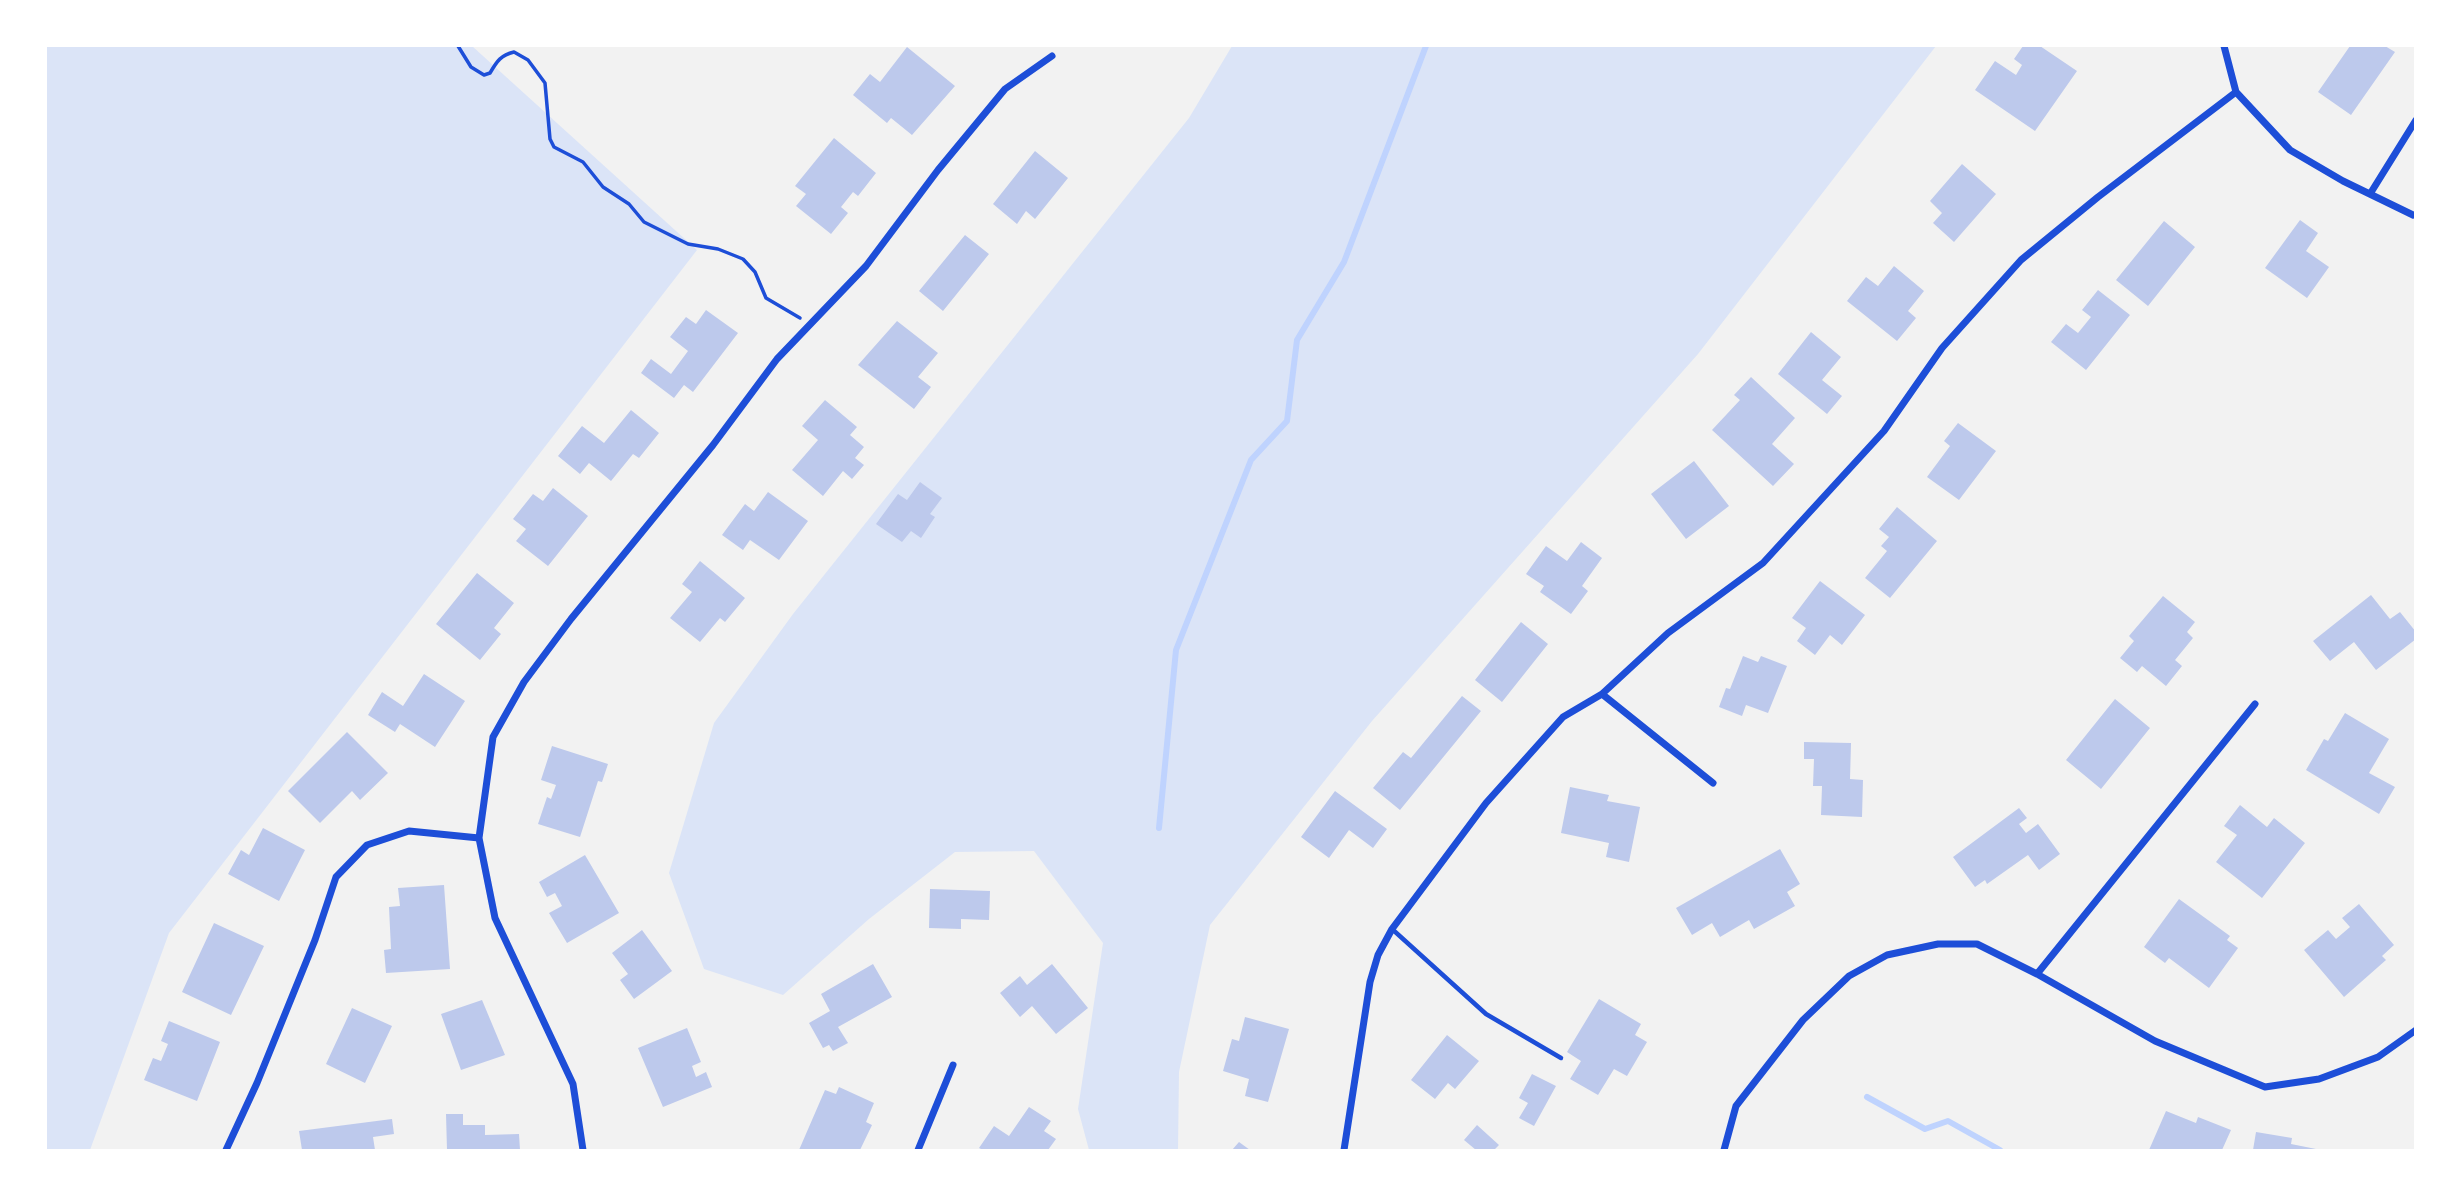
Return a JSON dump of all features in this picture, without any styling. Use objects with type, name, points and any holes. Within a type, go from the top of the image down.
[{"type":"street","points":[[2224,46],[2236,92],[2290,150],[2413,215]]},
{"type":"street","points":[[583,1150],[573,1084],[495,918],[479,838],[492,737],[524,682],[629,545],[713,445],[777,359],[866,266],[938,170],[1005,89],[1052,56]]},
{"type":"street","points":[[1344,1150],[1370,982],[1378,955],[1392,929],[1486,803],[1563,717],[1602,694],[1668,633],[1763,563],[1884,431],[1942,348],[2021,260],[2098,197],[2236,92]]},
{"type":"street","points":[[2370,194],[2416,120]]},
{"type":"street","points":[[1602,694],[1713,783]]},
{"type":"street","points":[[2037,974],[2255,704]]},
{"type":"street","points":[[226,1150],[257,1083],[310,953],[336,877],[366,845],[409,831],[479,838]]},
{"type":"street","points":[[1724,1150],[1735,1106],[1803,1020],[1849,976],[1887,956],[1938,944],[1977,944],[2037,974],[2155,1041],[2265,1087],[2319,1079],[2378,1058],[2416,1030]]},
{"type":"street","points":[[918,1150],[953,1065]]},
{"type":"lane","points":[[1392,929],[1486,1014],[1560,1058]]},
{"type":"path","points":[[458,46],[471,67],[484,75],[490,73],[498,59],[505,54],[514,52],[528,60],[547,92],[550,139],[554,147],[583,162],[603,187],[629,204],[644,222],[688,244],[718,249],[743,259],[755,272],[766,298],[788,308],[810,326]]},
{"type":"shaded area","points":[[46,46],[472,46],[697,250],[169,933],[90,1150],[46,1150]]},
{"type":"shaded area","points":[[1232,46],[1936,46],[1698,354],[1372,721],[1210,925],[1179,1072],[1178,1150],[1089,1150],[1078,1109],[1103,943],[1034,851],[955,852],[869,919],[783,995],[704,969],[669,873],[714,723],[793,614],[1189,118]]},
{"type":"building","points":[[2023,46],[2040,46],[2077,71],[2035,131],[1975,90],[1995,61],[2016,75],[2022,65],[2014,59]]},
{"type":"building","points":[[2350,46],[2385,46],[2395,52],[2351,115],[2318,92]]},
{"type":"building","points":[[907,47],[955,86],[912,135],[891,118],[887,123],[853,95],[870,74],[880,82]]},
{"type":"building","points":[[834,138],[876,173],[858,196],[853,192],[841,207],[848,213],[831,234],[796,206],[806,194],[795,186]]},
{"type":"building","points":[[1035,151],[1068,178],[1035,219],[1026,211],[1017,224],[993,204]]},
{"type":"building","points":[[1962,164],[1996,194],[1954,242],[1933,223],[1942,213],[1930,201]]},
{"type":"building","points":[[2300,220],[2318,233],[2306,251],[2329,267],[2307,298],[2265,268]]},
{"type":"building","points":[[2164,221],[2195,247],[2148,306],[2116,280]]},
{"type":"building","points":[[965,235],[989,254],[943,311],[919,291]]},
{"type":"building","points":[[1894,266],[1924,291],[1908,311],[1916,318],[1897,341],[1847,301],[1866,277],[1878,286]]},
{"type":"building","points":[[2098,290],[2130,315],[2086,370],[2051,342],[2066,324],[2078,333],[2091,317],[2082,310]]},
{"type":"building","points":[[706,310],[738,333],[693,392],[684,385],[674,398],[641,373],[651,359],[671,374],[688,351],[670,337],[686,317],[696,324]]},
{"type":"building","points":[[897,321],[938,353],[918,377],[931,387],[914,409],[858,365]]},
{"type":"building","points":[[1811,332],[1841,357],[1822,380],[1842,396],[1827,414],[1778,374]]},
{"type":"building","points":[[1751,377],[1795,418],[1772,444],[1794,464],[1773,486],[1712,430],[1740,400],[1734,395]]},
{"type":"building","points":[[825,400],[857,427],[850,435],[864,447],[855,458],[864,465],[852,479],[843,471],[823,496],[792,470],[818,440],[802,426]]},
{"type":"building","points":[[631,410],[659,433],[639,458],[633,454],[611,481],[589,463],[580,474],[558,456],[582,426],[604,443]]},
{"type":"building","points":[[1958,423],[1996,451],[1959,500],[1927,477],[1950,446],[1944,441]]},
{"type":"building","points":[[1694,461],[1729,506],[1686,539],[1651,494]]},
{"type":"building","points":[[920,482],[942,498],[930,514],[935,517],[921,538],[911,531],[902,542],[876,524],[898,494],[907,500]]},
{"type":"building","points":[[553,488],[588,516],[548,566],[516,541],[526,529],[513,519],[533,494],[543,501]]},
{"type":"building","points":[[768,492],[808,521],[779,560],[750,540],[743,550],[722,535],[745,504],[754,511]]},
{"type":"building","points":[[1897,507],[1937,541],[1890,598],[1865,578],[1887,551],[1881,546],[1889,537],[1879,529]]},
{"type":"building","points":[[1581,542],[1602,558],[1582,586],[1588,591],[1571,614],[1540,592],[1544,586],[1526,574],[1546,546],[1567,561]]},
{"type":"building","points":[[700,561],[745,598],[725,622],[720,618],[700,642],[670,618],[692,592],[682,584]]},
{"type":"building","points":[[477,573],[514,603],[494,628],[501,634],[480,660],[436,624]]},
{"type":"building","points":[[1820,581],[1865,615],[1842,645],[1830,635],[1815,655],[1797,641],[1806,628],[1792,618]]},
{"type":"building","points":[[2371,595],[2390,619],[2400,612],[2416,632],[2416,639],[2376,670],[2354,642],[2330,661],[2313,641]]},
{"type":"building","points":[[2163,596],[2195,622],[2187,632],[2193,638],[2175,660],[2182,666],[2166,686],[2142,666],[2137,672],[2120,658],[2134,641],[2129,636]]},
{"type":"building","points":[[1521,622],[1548,644],[1502,702],[1475,680]]},
{"type":"building","points":[[1743,656],[1758,662],[1761,656],[1787,666],[1768,713],[1746,705],[1742,716],[1719,707],[1726,688],[1730,689]]},
{"type":"building","points":[[424,674],[465,701],[435,747],[400,724],[395,732],[368,715],[382,692],[403,706]]},
{"type":"building","points":[[1462,696],[1481,711],[1400,810],[1373,788],[1403,752],[1411,758]]},
{"type":"building","points":[[2115,699],[2150,728],[2101,789],[2066,760]]},
{"type":"building","points":[[2345,713],[2389,739],[2369,773],[2395,787],[2379,814],[2306,770],[2324,739],[2328,741]]},
{"type":"building","points":[[347,732],[388,773],[360,800],[352,791],[320,823],[288,791]]},
{"type":"building","points":[[1804,742],[1851,743],[1850,779],[1863,780],[1862,817],[1821,815],[1822,786],[1813,786],[1814,759],[1804,759]]},
{"type":"building","points":[[552,746],[608,764],[602,782],[598,781],[580,837],[538,824],[547,797],[551,799],[556,785],[541,780]]},
{"type":"building","points":[[1570,787],[1609,795],[1607,801],[1640,807],[1629,862],[1606,857],[1609,843],[1561,833]]},
{"type":"building","points":[[1335,791],[1387,829],[1373,848],[1349,830],[1329,858],[1301,837]]},
{"type":"building","points":[[2240,805],[2267,827],[2274,818],[2305,843],[2262,898],[2216,862],[2237,835],[2224,826]]},
{"type":"building","points":[[2019,808],[2027,818],[2019,824],[2026,833],[2038,824],[2060,854],[2039,870],[2028,855],[1987,884],[1985,880],[1975,887],[1953,857]]},
{"type":"building","points":[[263,828],[305,850],[279,901],[228,874],[241,850],[249,855]]},
{"type":"building","points":[[1780,849],[1800,884],[1787,892],[1795,906],[1754,929],[1749,920],[1720,937],[1712,923],[1692,935],[1676,908]]},
{"type":"building","points":[[585,855],[619,913],[567,943],[549,913],[562,906],[555,893],[547,897],[539,882]]},
{"type":"building","points":[[444,885],[450,969],[386,973],[384,950],[391,949],[389,907],[400,906],[398,888]]},
{"type":"building","points":[[930,889],[990,891],[989,920],[961,919],[961,929],[929,928]]},
{"type":"building","points":[[2179,899],[2230,936],[2227,940],[2238,948],[2209,988],[2169,958],[2165,963],[2144,947]]},
{"type":"building","points":[[2359,904],[2394,945],[2382,956],[2386,960],[2344,997],[2304,950],[2328,930],[2336,939],[2350,927],[2342,918]]},
{"type":"building","points":[[214,923],[264,946],[231,1015],[182,992]]},
{"type":"building","points":[[642,930],[672,971],[634,999],[620,980],[628,974],[612,953]]},
{"type":"building","points":[[873,964],[892,997],[838,1027],[848,1043],[833,1051],[829,1045],[823,1048],[809,1023],[830,1011],[821,994]]},
{"type":"building","points":[[1052,964],[1088,1008],[1056,1034],[1032,1006],[1020,1017],[1000,993],[1020,976],[1027,985]]},
{"type":"building","points":[[1599,999],[1641,1024],[1635,1035],[1647,1042],[1627,1076],[1614,1069],[1598,1095],[1570,1079],[1581,1061],[1567,1052]]},
{"type":"building","points":[[482,1000],[505,1055],[461,1070],[441,1014]]},
{"type":"building","points":[[352,1008],[392,1026],[365,1083],[326,1064]]},
{"type":"building","points":[[1245,1017],[1289,1029],[1268,1102],[1245,1096],[1249,1079],[1223,1071],[1232,1039],[1239,1041]]},
{"type":"building","points":[[169,1021],[220,1042],[197,1101],[144,1080],[153,1058],[161,1061],[168,1044],[161,1041]]},
{"type":"building","points":[[687,1028],[701,1062],[692,1066],[696,1077],[706,1072],[712,1087],[663,1107],[638,1048]]},
{"type":"building","points":[[1447,1035],[1479,1061],[1455,1089],[1448,1083],[1435,1099],[1411,1080]]},
{"type":"building","points":[[1532,1074],[1556,1086],[1534,1126],[1519,1118],[1528,1103],[1519,1098]]},
{"type":"building","points":[[839,1087],[874,1103],[866,1122],[872,1125],[860,1150],[799,1150],[825,1090],[836,1094]]},
{"type":"building","points":[[1029,1107],[1051,1121],[1044,1131],[1056,1139],[1048,1150],[979,1148],[994,1126],[1009,1136]]},
{"type":"building","points":[[2166,1111],[2196,1123],[2198,1117],[2231,1130],[2222,1150],[2149,1150]]},
{"type":"building","points":[[446,1114],[463,1114],[463,1125],[485,1125],[485,1135],[519,1134],[520,1150],[447,1150]]},
{"type":"building","points":[[392,1119],[394,1134],[373,1137],[375,1150],[302,1150],[299,1131]]},
{"type":"building","points":[[1477,1125],[1499,1145],[1494,1150],[1476,1150],[1464,1140]]},
{"type":"building","points":[[2256,1132],[2292,1138],[2291,1144],[2321,1150],[2253,1150]]},
{"type":"building","points":[[1239,1142],[1250,1150],[1232,1150]]},
{"type":"waterway","points":[[1159,828],[1176,650],[1251,460],[1287,421],[1297,340],[1344,262],[1426,46]]},
{"type":"waterway","points":[[1867,1097],[1925,1129],[1948,1121],[2000,1150]]}]
